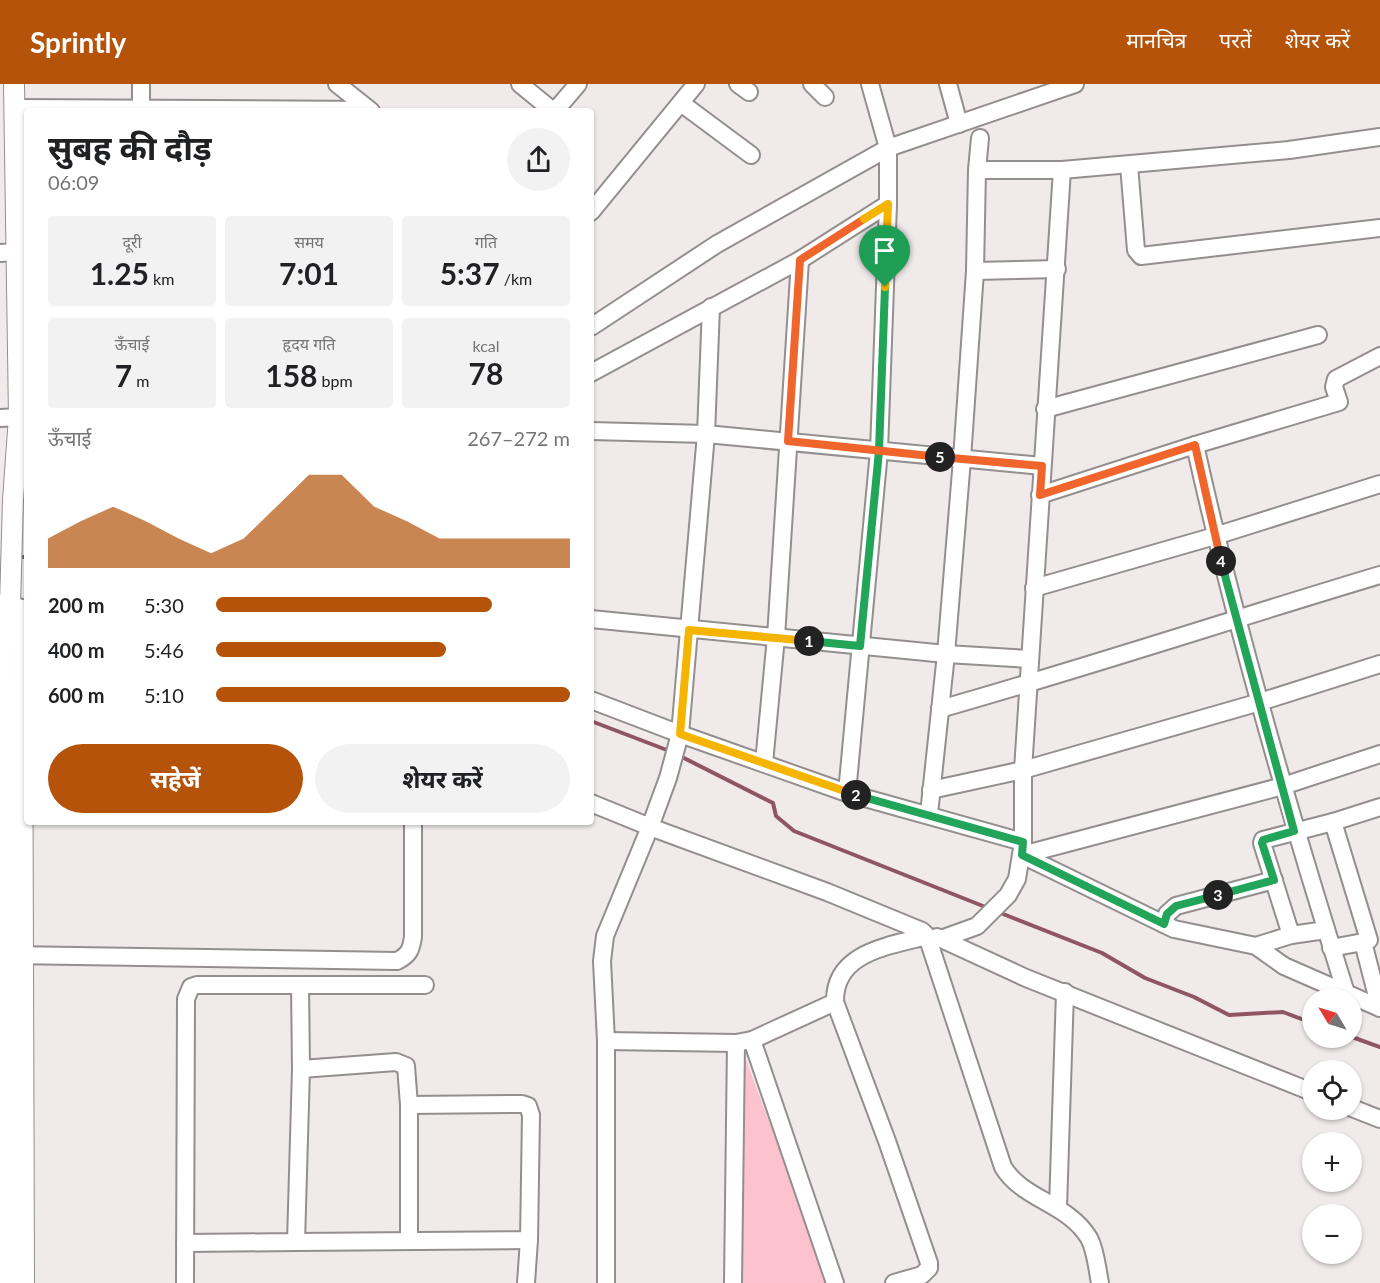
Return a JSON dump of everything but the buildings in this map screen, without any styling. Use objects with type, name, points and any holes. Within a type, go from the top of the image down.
[{"type":"street","points":[[14,84],[15,108],[8,252],[22,275],[23,395],[9,418],[6,500],[12,606],[22,639],[24,686]]},
{"type":"street","points":[[141,84],[141,108]]},
{"type":"street","points":[[337,84],[367,108]]},
{"type":"street","points":[[520,84],[550,108]]},
{"type":"street","points":[[557,108],[578,84]]},
{"type":"street","points":[[594,208],[696,84]]},
{"type":"street","points":[[812,84],[825,97]]},
{"type":"street","points":[[848,793],[879,451],[888,204],[888,148],[870,84]]},
{"type":"street","points":[[948,84],[959,124]]},
{"type":"street","points":[[594,325],[710,249],[788,202],[888,148],[959,124],[1036,90],[1075,84]]},
{"type":"street","points":[[681,103],[751,155]]},
{"type":"street","points":[[15,108],[24,108]]},
{"type":"street","points":[[977,170],[1062,170],[1129,165],[1289,150],[1380,137]]},
{"type":"street","points":[[929,814],[946,654],[962,459],[975,271],[980,138]]},
{"type":"street","points":[[1129,165],[1136,250],[1141,256],[1380,228]]},
{"type":"street","points":[[894,1283],[922,1275],[929,1268],[929,1263],[887,1141],[835,1002],[835,988],[843,971],[856,959],[872,951],[930,935],[977,926],[1008,895],[1017,879],[1023,848],[1023,770],[1062,170]]},
{"type":"street","points":[[594,371],[800,260],[888,204]]},
{"type":"street","points":[[764,763],[776,637],[800,260]]},
{"type":"street","points":[[975,271],[1057,269]]},
{"type":"street","points":[[606,1283],[606,1041],[602,961],[605,936],[650,827],[679,741],[706,434],[711,307]]},
{"type":"street","points":[[1045,409],[1318,335]]},
{"type":"street","points":[[1040,495],[1339,402],[1334,387],[1336,379],[1380,356]]},
{"type":"street","points":[[594,431],[706,434],[1042,466]]},
{"type":"street","points":[[1195,445],[1215,536],[1294,831],[1344,988]]},
{"type":"street","points":[[1034,588],[1215,536],[1380,484]]},
{"type":"street","points":[[940,709],[1030,684],[1380,575]]},
{"type":"street","points":[[12,606],[2,639],[2,708],[16,956],[24,1283]]},
{"type":"street","points":[[594,618],[860,646],[1030,659]]},
{"type":"street","points":[[931,790],[1023,770],[1260,702],[1380,664]]},
{"type":"street","points":[[594,701],[679,741],[764,763],[848,793],[929,814],[1023,848],[1164,924],[1182,931],[1256,946],[1284,966],[1335,988]]},
{"type":"street","points":[[2,708],[24,710]]},
{"type":"street","points":[[9,1283],[16,956],[24,737]]},
{"type":"street","points":[[1023,848],[1283,786],[1380,754]]},
{"type":"street","points":[[594,804],[806,884],[930,935],[1026,978],[1302,1088]]},
{"type":"street","points":[[1291,935],[1262,843],[1263,840],[1380,807]]},
{"type":"street","points":[[1333,822],[1371,939],[1380,1008],[1362,1000]]},
{"type":"street","points":[[16,956],[397,961],[411,951],[413,937],[412,825]]},
{"type":"street","points":[[1164,924],[1167,914],[1176,906],[1274,880]]},
{"type":"street","points":[[1256,946],[1291,935],[1326,930]]},
{"type":"street","points":[[930,935],[1003,1167],[1017,1185],[1072,1218],[1094,1249],[1100,1283]]},
{"type":"street","points":[[1332,948],[1371,939]]},
{"type":"street","points":[[185,1283],[186,999],[191,987],[197,985],[425,985]]},
{"type":"street","points":[[296,1242],[302,1069],[300,985]]},
{"type":"street","points":[[1058,1208],[1065,992]]},
{"type":"street","points":[[606,1041],[744,1042],[835,1002]]},
{"type":"street","points":[[733,1283],[744,1042]]},
{"type":"street","points":[[744,1042],[835,1283]]},
{"type":"street","points":[[302,1069],[401,1063],[406,1066],[409,1105],[409,1240]]},
{"type":"street","points":[[409,1105],[522,1104],[528,1106],[531,1115],[526,1283]]},
{"type":"street","points":[[1362,1112],[1380,1119]]},
{"type":"street","points":[[185,1243],[528,1240]]},
{"type":"shaded area","points":[[742,1049],[829,1283],[739,1283]]},
{"type":"waterway","points":[[19,557],[24,557]]},
{"type":"waterway","points":[[594,722],[672,752]]},
{"type":"waterway","points":[[678,755],[773,803],[776,816],[794,831],[988,908]]},
{"type":"waterway","points":[[998,912],[1102,953],[1145,978],[1194,997],[1229,1015],[1283,1012],[1302,1019]]},
{"type":"waterway","points":[[1362,1041],[1380,1047]]},
{"type":"route","points":[[885,287],[879,451],[860,646],[689,630],[680,734],[848,793],[1023,842],[1022,855],[1164,924],[1167,914],[1176,906],[1274,880],[1263,840],[1294,831],[1215,536],[1195,445],[1040,495],[1042,466],[879,451],[788,441],[800,260],[888,204],[885,287]]}]
